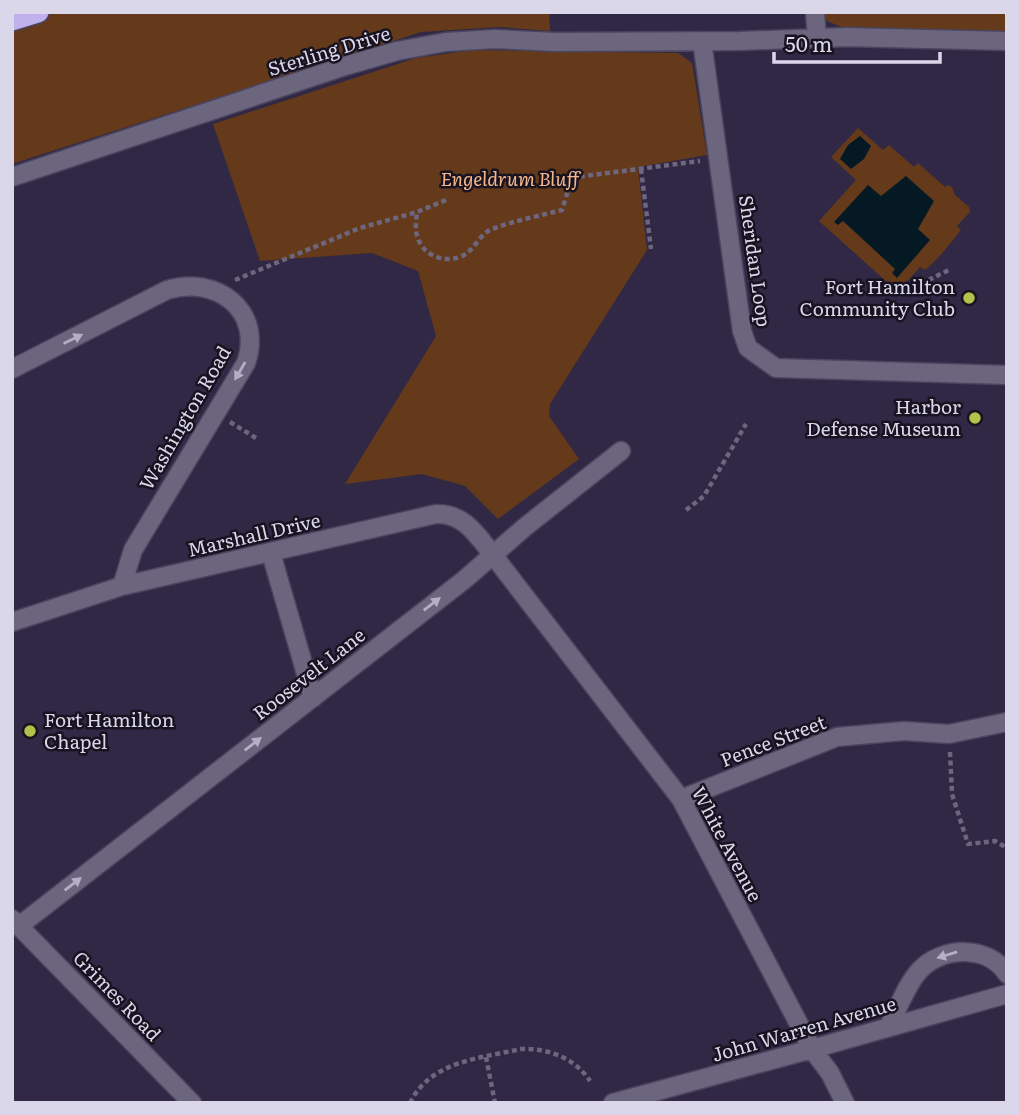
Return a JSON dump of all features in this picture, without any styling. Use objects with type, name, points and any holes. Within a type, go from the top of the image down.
[{"type":"highway","points":[[12,20],[38,12]]},
{"type":"street","points":[[815,12],[817,38]]},
{"type":"street","name":"Sterling Drive","points":[[12,177],[397,51],[446,42],[495,39],[555,42],[817,38],[1007,41]]},
{"type":"street","name":"Sheridan Loop","points":[[702,41],[742,331],[748,348],[776,368],[1007,376]]},
{"type":"street","name":"Washington Road","points":[[12,369],[167,290],[183,285],[217,290],[240,312],[247,327],[250,344],[246,363],[133,550],[122,586]]},
{"type":"street","name":"Roosevelt Lane","points":[[16,922],[313,698],[621,450]]},
{"type":"street","name":"Marshall Drive","points":[[12,622],[122,586],[436,514],[449,514],[471,527],[493,555]]},
{"type":"street","points":[[271,553],[313,698]]},
{"type":"street","name":"White Avenue","points":[[493,555],[681,800],[812,1049],[830,1073],[845,1103]]},
{"type":"street","name":"Pence Street","points":[[681,800],[837,737],[904,731],[949,734],[1007,722]]},
{"type":"street","name":"Grimes Road","points":[[16,922],[192,1103]]},
{"type":"street","points":[[888,1028],[917,972],[930,961],[960,951],[978,954],[998,965],[1007,974]]},
{"type":"street","name":"John Warren Avenue","points":[[612,1103],[641,1099],[1007,994]]},
{"type":"path","points":[[546,181],[718,158]]},
{"type":"path","points":[[641,169],[651,248]]},
{"type":"path","points":[[417,212],[416,230],[420,244],[430,254],[445,259],[456,258],[466,254],[487,231],[562,210],[572,178]]},
{"type":"path","points":[[224,284],[359,228],[417,212],[446,200]]},
{"type":"path","points":[[898,295],[951,269]]},
{"type":"path","points":[[224,418],[256,438]]},
{"type":"path","points":[[686,510],[704,496],[747,424]]},
{"type":"path","points":[[949,734],[952,793],[968,844],[995,841],[1007,848]]},
{"type":"path","points":[[410,1103],[423,1084],[448,1066],[521,1049],[544,1051],[571,1061],[583,1070],[590,1081]]},
{"type":"path","points":[[486,1057],[495,1103]]},
{"type":"green space","points":[[12,12],[549,12],[550,31],[500,27],[421,32],[12,164]]},
{"type":"green space","points":[[824,12],[1007,12],[1007,31],[846,29],[827,21]]},
{"type":"green space","name":"Engeldrum Bluff","points":[[473,50],[678,53],[692,63],[707,155],[638,167],[647,250],[550,404],[549,416],[579,459],[498,519],[465,486],[422,474],[345,484],[436,336],[418,271],[372,253],[260,261],[213,124],[416,58]]},
{"type":"green space","points":[[858,128],[883,150],[889,145],[914,167],[918,163],[945,187],[952,187],[955,195],[969,207],[970,212],[957,226],[961,230],[948,246],[925,270],[920,267],[898,292],[819,221],[856,180],[831,157]]},
{"type":"water","points":[[860,136],[871,146],[864,159],[851,169],[840,159],[848,145]]},
{"type":"water","points":[[906,176],[934,201],[918,229],[930,240],[897,278],[892,273],[895,269],[843,221],[838,225],[834,222],[868,185],[881,196]]},
{"type":"place","name":"Fort Hamilton Community Club","points":[[969,298]]},
{"type":"place","name":"Harbor Defense Museum","points":[[975,418]]},
{"type":"place","name":"Fort Hamilton Chapel","points":[[30,731]]}]
